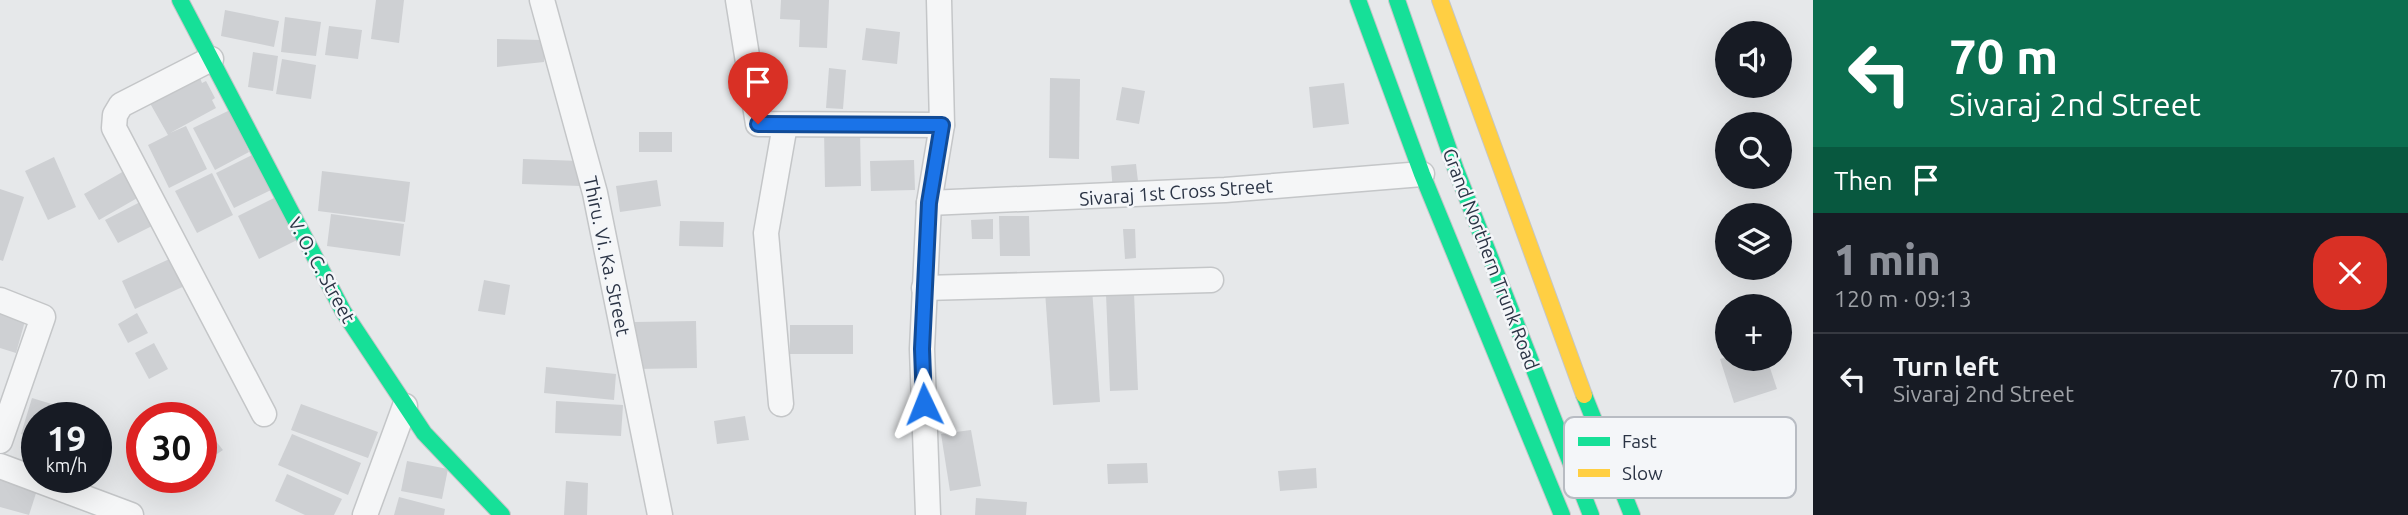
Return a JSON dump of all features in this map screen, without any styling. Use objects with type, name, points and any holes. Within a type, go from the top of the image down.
[{"type":"main road","name":"V. O. C. Street","points":[[180,0],[343,311],[424,433],[502,515]]},
{"type":"main road","points":[[1358,0],[1422,174],[1562,515]]},
{"type":"main road","name":"Grand Northern Trunk Road","points":[[1397,0],[1456,170],[1564,446]]},
{"type":"main road","name":"Grand Northern Trunk Road","points":[[1440,0],[1593,417]]},
{"type":"main road","name":"Grand Northern Trunk Road","points":[[1584,498],[1591,515]]},
{"type":"main road","name":"Grand Northern Trunk Road","points":[[1625,498],[1632,515]]},
{"type":"street","name":"Thiru. Vi. Ka. Street","points":[[542,0],[595,194],[660,515]]},
{"type":"street","points":[[738,0],[758,124],[942,125]]},
{"type":"street","points":[[928,515],[922,349],[929,203],[942,125],[939,0]]},
{"type":"street","points":[[211,59],[121,105],[114,128],[264,414]]},
{"type":"street","points":[[781,404],[766,233],[785,125]]},
{"type":"street","name":"Sivaraj 1st Cross Street","points":[[929,203],[1225,190],[1422,174]]},
{"type":"street","points":[[924,288],[1211,280]]},
{"type":"street","points":[[0,300],[43,317],[0,440]]},
{"type":"street","points":[[365,515],[405,406]]},
{"type":"street","points":[[0,466],[131,515]]},
{"type":"building","points":[[376,0],[404,0],[399,43],[371,39]]},
{"type":"building","points":[[781,0],[829,0],[827,48],[799,47],[800,20],[780,19]]},
{"type":"building","points":[[225,10],[279,21],[274,47],[221,36]]},
{"type":"building","points":[[285,17],[321,22],[316,56],[281,52]]},
{"type":"building","points":[[329,26],[362,30],[358,59],[325,55]]},
{"type":"building","points":[[866,28],[900,32],[897,64],[862,60]]},
{"type":"building","points":[[497,39],[544,40],[544,62],[497,67]]},
{"type":"building","points":[[253,52],[278,56],[273,91],[248,87]]},
{"type":"building","points":[[282,59],[316,65],[311,99],[276,94]]},
{"type":"building","points":[[829,68],[846,70],[843,109],[826,108]]},
{"type":"building","points":[[198,73],[202,83],[206,81],[215,98],[212,100],[216,108],[170,133],[186,126],[207,169],[169,188],[148,145],[168,135],[147,98]]},
{"type":"building","points":[[1050,78],[1080,79],[1079,159],[1049,158]]},
{"type":"building","points":[[1344,83],[1349,124],[1313,128],[1309,87]]},
{"type":"building","points":[[1122,87],[1145,91],[1139,124],[1116,120]]},
{"type":"building","points":[[230,110],[249,152],[215,170],[193,128]]},
{"type":"building","points":[[824,129],[860,129],[861,186],[825,187]]},
{"type":"building","points":[[639,132],[672,132],[672,152],[639,152]]},
{"type":"building","points":[[254,154],[271,190],[234,208],[216,173]]},
{"type":"building","points":[[54,157],[76,207],[48,220],[25,171]]},
{"type":"building","points":[[523,159],[580,161],[580,186],[522,184]]},
{"type":"building","points":[[914,160],[915,190],[871,191],[870,161]]},
{"type":"building","points":[[1136,164],[1139,190],[1113,192],[1111,166]]},
{"type":"building","points":[[124,171],[139,197],[99,220],[84,194]]},
{"type":"building","points":[[322,171],[410,182],[405,222],[318,211]]},
{"type":"building","points":[[212,173],[233,215],[197,233],[175,191]]},
{"type":"building","points":[[657,180],[661,206],[620,212],[616,186]]},
{"type":"building","points":[[0,189],[24,197],[3,261],[0,260]]},
{"type":"building","points":[[276,197],[297,240],[259,259],[238,216]]},
{"type":"building","points":[[146,199],[158,223],[118,243],[105,220]]},
{"type":"building","points":[[331,214],[404,224],[400,256],[327,246]]},
{"type":"building","points":[[999,216],[1029,216],[1030,256],[1000,256]]},
{"type":"building","points":[[993,219],[993,239],[972,239],[971,220]]},
{"type":"building","points":[[680,221],[724,222],[723,247],[679,246]]},
{"type":"building","points":[[1123,229],[1135,229],[1136,258],[1125,259]]},
{"type":"building","points":[[178,255],[191,283],[135,309],[122,281]]},
{"type":"building","points":[[484,280],[510,285],[505,315],[478,311]]},
{"type":"building","points":[[1092,288],[1100,402],[1053,405],[1045,291]]},
{"type":"building","points":[[1134,293],[1138,390],[1110,391],[1106,294]]},
{"type":"building","points":[[0,313],[25,321],[16,353],[0,348]]},
{"type":"building","points":[[137,313],[148,333],[128,343],[118,324]]},
{"type":"building","points":[[696,321],[697,368],[636,369],[635,322]]},
{"type":"building","points":[[790,325],[853,325],[853,354],[790,354]]},
{"type":"building","points":[[154,343],[168,369],[149,379],[135,353]]},
{"type":"building","points":[[546,367],[616,374],[614,400],[544,393]]},
{"type":"building","points":[[1724,371],[1771,371],[1777,389],[1734,403]]},
{"type":"building","points":[[556,401],[623,405],[621,436],[555,433]]},
{"type":"building","points":[[301,404],[378,432],[368,458],[291,430]]},
{"type":"building","points":[[745,416],[749,440],[717,444],[714,421]]},
{"type":"building","points":[[971,430],[981,486],[950,491],[941,434]]},
{"type":"building","points":[[292,434],[361,463],[348,495],[278,465]]},
{"type":"building","points":[[217,442],[223,450],[217,454]]},
{"type":"building","points":[[407,461],[448,469],[442,499],[401,491]]},
{"type":"building","points":[[1147,463],[1148,483],[1108,484],[1107,464]]},
{"type":"building","points":[[1316,468],[1317,488],[1280,491],[1278,471]]},
{"type":"building","points":[[0,472],[21,478],[21,493],[36,493],[29,515],[0,507]]},
{"type":"building","points":[[287,474],[342,499],[334,515],[305,515],[275,501]]},
{"type":"building","points":[[566,481],[588,483],[587,515],[564,515]]},
{"type":"building","points":[[399,497],[445,509],[444,515],[394,515]]},
{"type":"building","points":[[976,498],[1027,502],[1026,515],[975,515]]},
{"type":"traffic: fast","points":[[180,0],[343,311],[424,433],[502,515]]},
{"type":"traffic: fast","points":[[1358,0],[1422,174],[1562,515]]},
{"type":"traffic: fast","points":[[1397,0],[1456,170],[1564,446]]},
{"type":"traffic: fast","points":[[1584,395],[1593,417]]},
{"type":"traffic: fast","points":[[1584,498],[1591,515]]},
{"type":"traffic: fast","points":[[1625,498],[1632,515]]},
{"type":"traffic: slow","points":[[1440,0],[1584,395]]},
{"type":"route","points":[[758,124],[942,125],[929,203],[922,349],[924,404]]}]
